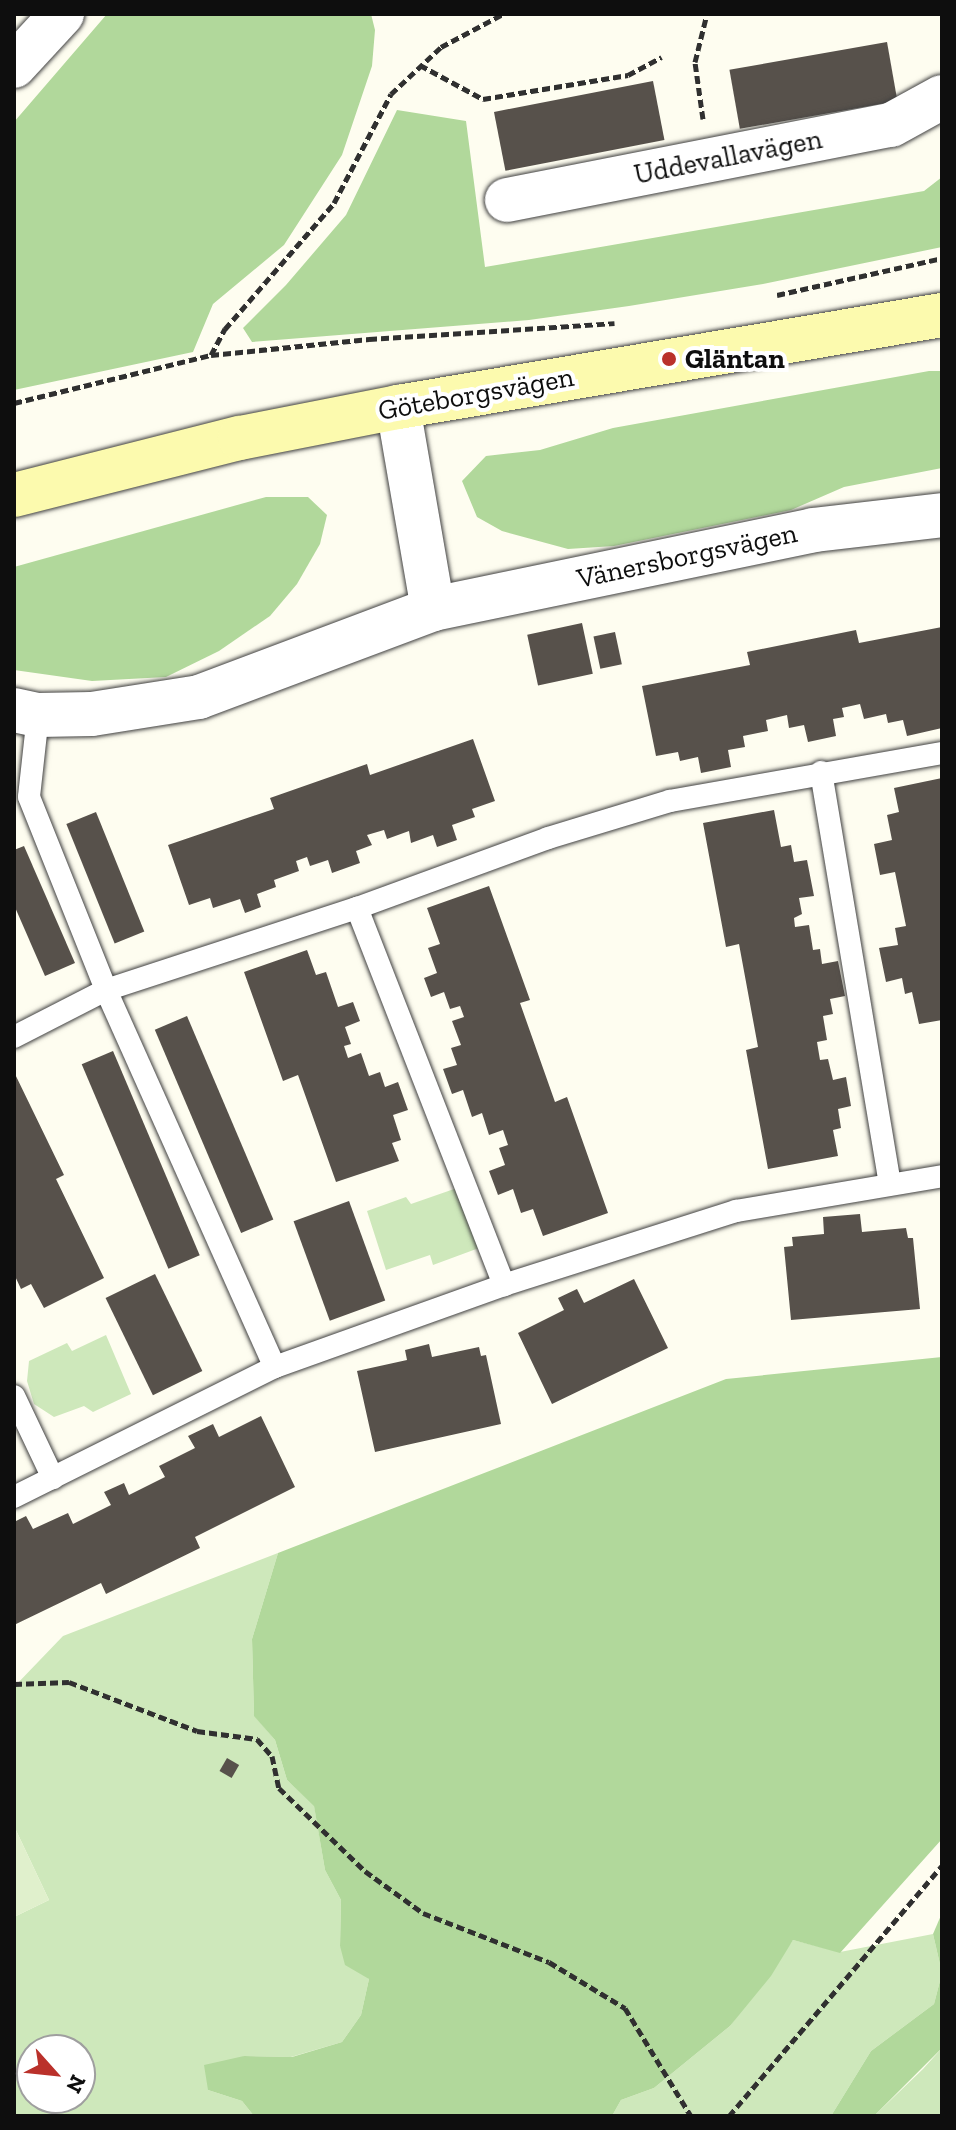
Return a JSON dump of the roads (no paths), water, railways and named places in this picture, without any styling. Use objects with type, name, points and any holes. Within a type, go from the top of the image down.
[{"type":"street","points":[[14,66],[62,14]]},
{"type":"street","name":"Uddevallavägen","points":[[507,200],[891,125],[942,97]]},
{"type":"street","name":"Göteborgsvägen","points":[[14,495],[240,438],[398,407],[942,315]]},
{"type":"street","points":[[398,407],[433,609]]},
{"type":"street","name":"Vänersborgsvägen","points":[[26,712],[92,714],[199,697],[433,609],[813,530],[942,515]]},
{"type":"lane","points":[[26,712],[22,799],[275,1367]]},
{"type":"lane","points":[[14,1037],[106,990],[357,908],[548,838],[670,801],[942,753]]},
{"type":"lane","points":[[821,772],[890,1184]]},
{"type":"lane","points":[[357,908],[504,1285]]},
{"type":"lane","points":[[14,1497],[275,1367],[504,1285],[736,1211],[942,1176]]},
{"type":"lane","points":[[14,1396],[53,1478]]},
{"type":"place","name":"Gläntan","points":[[669,359]]}]
